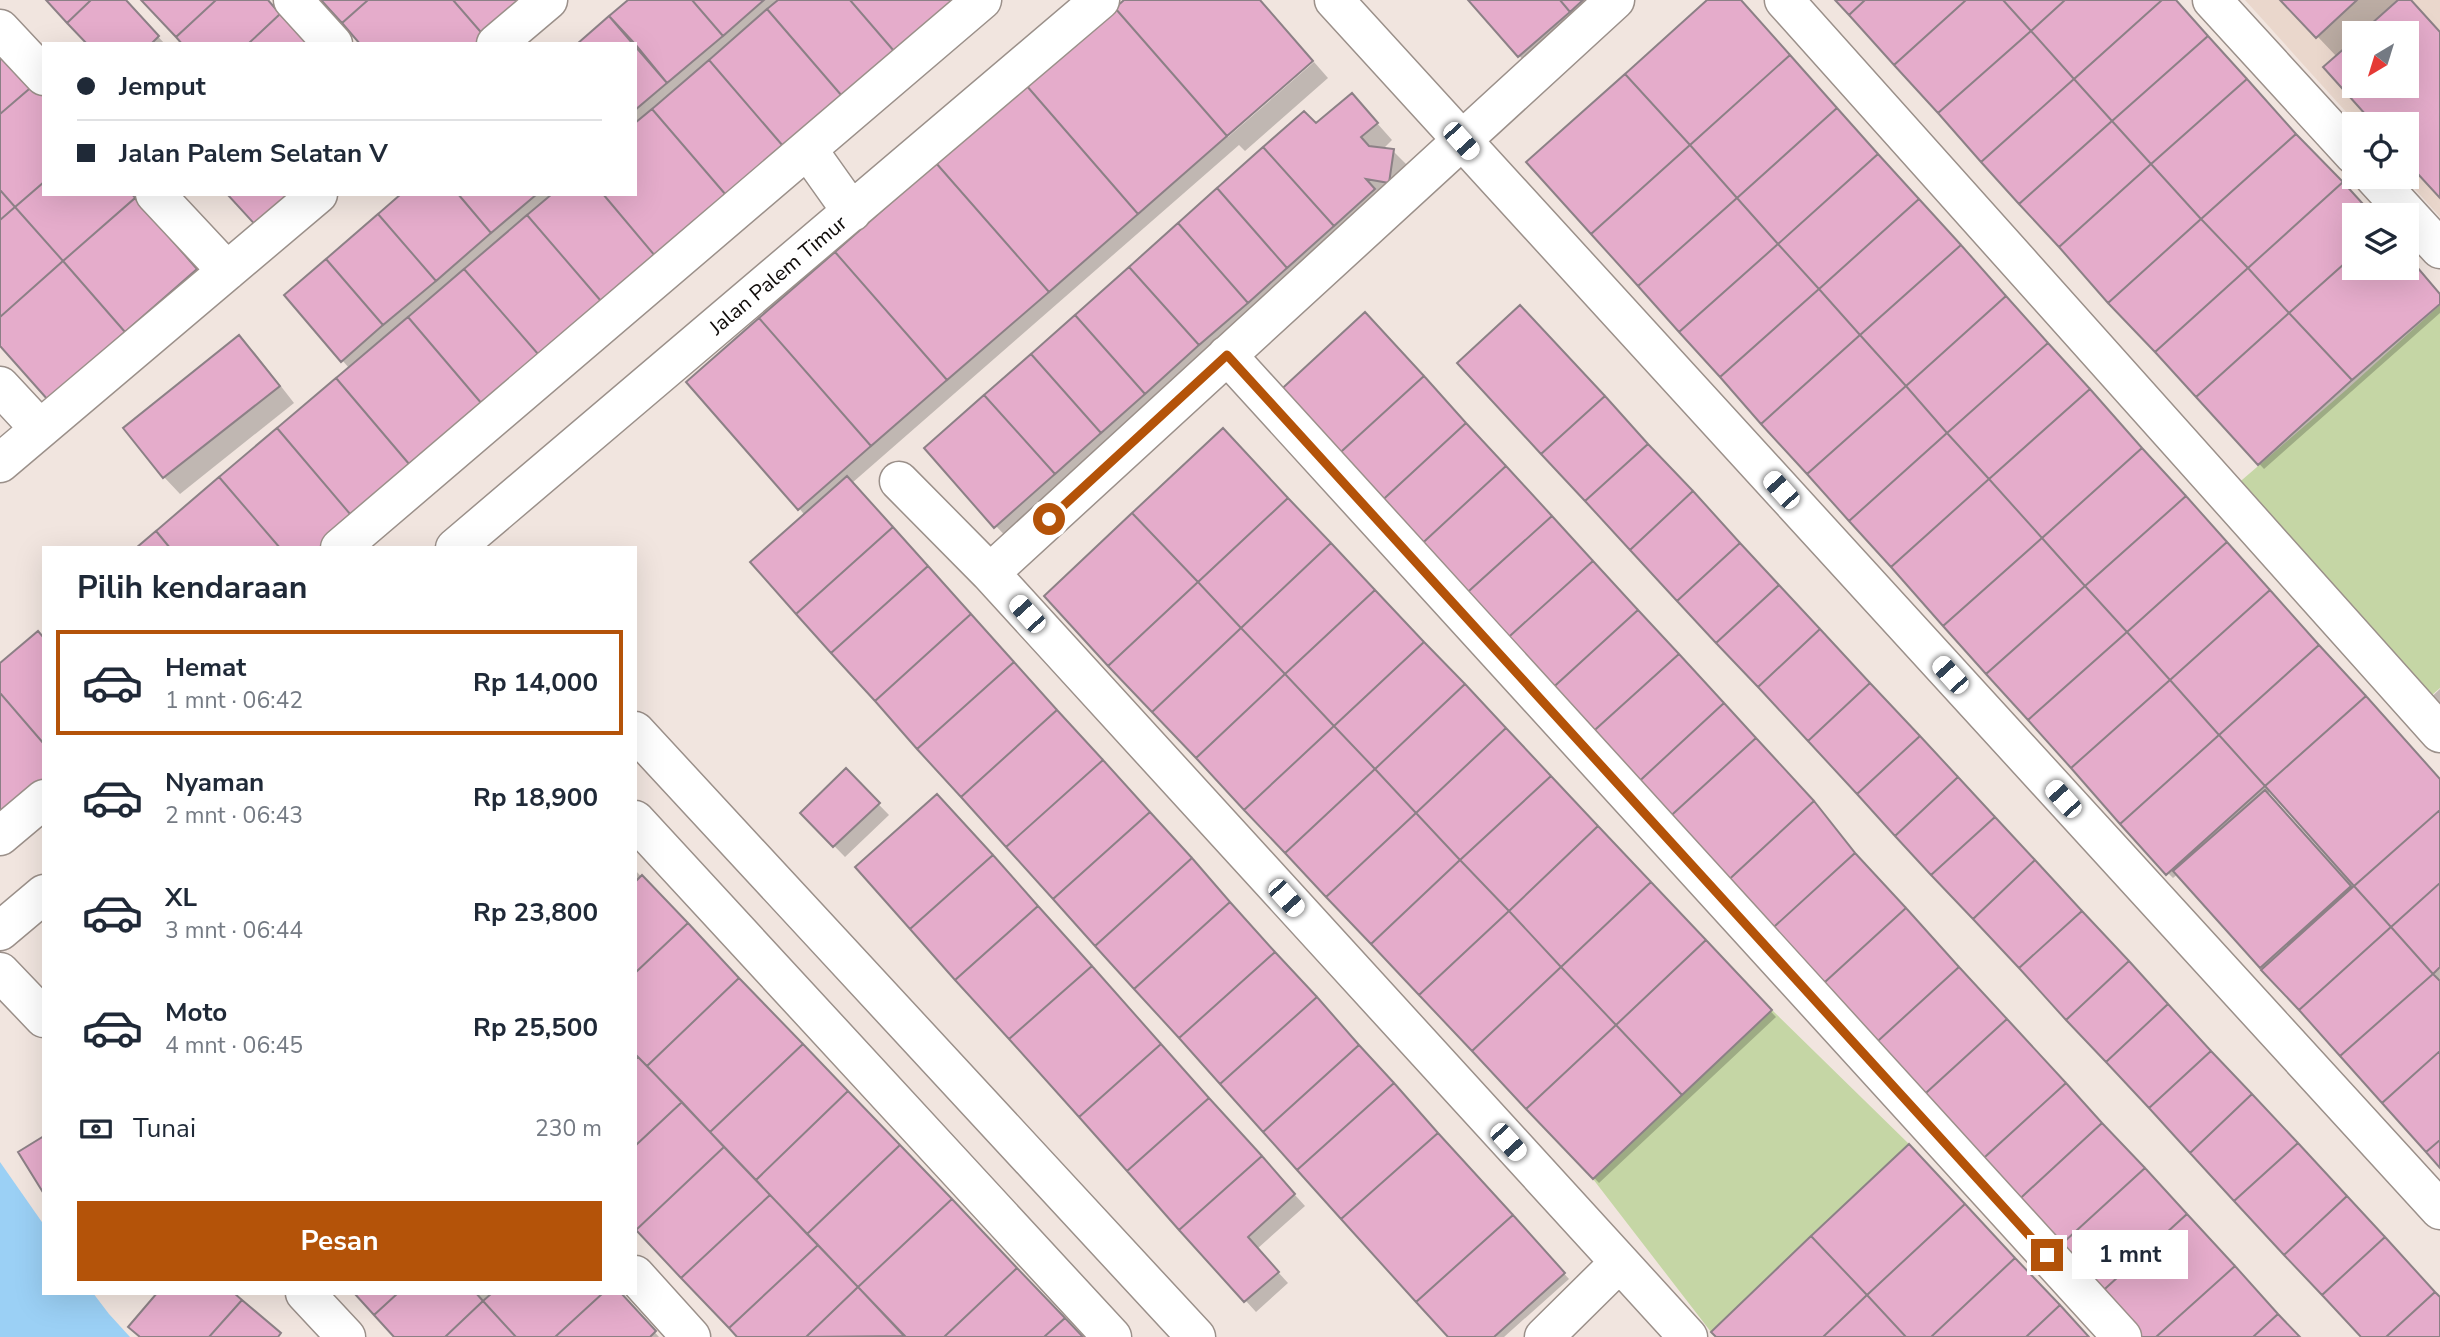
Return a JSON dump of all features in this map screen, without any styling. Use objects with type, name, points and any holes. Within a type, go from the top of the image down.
[{"type":"street","points":[[293,0],[332,42]]},
{"type":"street","points":[[498,42],[548,0]]},
{"type":"street","points":[[342,546],[982,0]]},
{"type":"street","name":"Jalan Palem Timur","points":[[460,546],[1100,0]]},
{"type":"street","points":[[1334,0],[2440,1210]]},
{"type":"street","points":[[990,573],[1615,0]]},
{"type":"street","points":[[1784,0],[2440,733]]},
{"type":"street","points":[[2212,0],[2342,142]]},
{"type":"street","points":[[0,29],[42,74]]},
{"type":"street","points":[[808,150],[852,212]]},
{"type":"street","points":[[2385,189],[2440,249]]},
{"type":"street","points":[[157,196],[227,271]]},
{"type":"street","points":[[0,463],[316,196]]},
{"type":"street","points":[[1227,355],[2122,1337]]},
{"type":"street","points":[[0,386],[40,429]]},
{"type":"street","points":[[899,481],[990,573],[1688,1337]]},
{"type":"street","points":[[637,733],[1196,1337]]},
{"type":"street","points":[[0,836],[42,801]]},
{"type":"street","points":[[637,822],[1112,1337]]},
{"type":"street","points":[[0,931],[42,896]]},
{"type":"street","points":[[0,972],[42,1016]]},
{"type":"street","points":[[1544,1337],[1619,1263]]},
{"type":"street","points":[[637,1277],[691,1337]]},
{"type":"street","points":[[307,1295],[346,1337]]},
{"type":"shaded area","points":[[2245,0],[2440,0],[2440,217],[2415,189],[2419,189],[2419,112],[2346,112]]},
{"type":"green space","points":[[2440,305],[2440,688],[2423,703],[2235,486]]},
{"type":"green space","points":[[1772,1010],[1909,1144],[1711,1332],[1593,1179]]},
{"type":"water","points":[[0,1162],[42,1222],[42,1295],[95,1295],[130,1337],[0,1337]]},
{"type":"building","points":[[46,0],[91,0],[67,23]]},
{"type":"building","points":[[91,0],[126,0],[159,36],[153,42],[85,42],[67,23]]},
{"type":"building","points":[[141,0],[216,0],[176,37]]},
{"type":"building","points":[[216,0],[268,0],[280,14],[250,42],[180,42],[176,37]]},
{"type":"building","points":[[321,0],[368,0],[342,23]]},
{"type":"building","points":[[368,0],[453,0],[486,38],[482,42],[358,42],[342,23]]},
{"type":"building","points":[[453,0],[529,0],[486,38]]},
{"type":"building","points":[[628,0],[692,0],[723,36],[667,83],[637,46],[637,42],[633,42],[609,16]]},
{"type":"building","points":[[692,0],[764,0],[723,36]]},
{"type":"building","points":[[778,0],[850,0],[900,58],[848,103],[767,9]]},
{"type":"building","points":[[850,0],[959,0],[900,58]]},
{"type":"building","points":[[1124,0],[1260,0],[1313,61],[1227,136],[1115,8]]},
{"type":"building","points":[[1468,0],[1560,0],[1570,12],[1518,57]]},
{"type":"building","points":[[1560,0],[1583,0],[1570,12]]},
{"type":"building","points":[[1707,0],[1741,0],[1790,55],[1690,145],[1625,74]]},
{"type":"building","points":[[1835,0],[1865,0],[1849,15]]},
{"type":"building","points":[[1865,0],[1966,0],[1894,65],[1849,15]]},
{"type":"building","points":[[1966,0],[2003,0],[2031,31],[1938,113],[1894,65]]},
{"type":"building","points":[[2003,0],[2065,0],[2031,31]]},
{"type":"building","points":[[2065,0],[2162,0],[2074,79],[2031,31]]},
{"type":"building","points":[[2162,0],[2176,0],[2208,36],[2112,121],[2074,79]]},
{"type":"building","points":[[2280,0],[2357,0],[2316,38]]},
{"type":"building","points":[[2398,0],[2411,0],[2440,32],[2440,198],[2419,175],[2419,112],[2363,112],[2351,98],[2419,98],[2419,21],[2374,21]]},
{"type":"building","points":[[1115,8],[1227,136],[1138,214],[1026,85]]},
{"type":"building","points":[[767,9],[848,103],[789,153],[709,60]]},
{"type":"building","points":[[280,14],[306,42],[250,42]]},
{"type":"building","points":[[609,16],[631,42],[579,42]]},
{"type":"building","points":[[2031,31],[2074,79],[1981,162],[1938,113]]},
{"type":"building","points":[[2208,36],[2247,79],[2151,164],[2112,121]]},
{"type":"building","points":[[0,45],[35,84],[0,114]]},
{"type":"building","points":[[637,48],[667,83],[637,108]]},
{"type":"building","points":[[2342,50],[2342,88],[2323,67]]},
{"type":"building","points":[[1790,55],[1837,108],[1737,198],[1690,145]]},
{"type":"building","points":[[709,60],[789,153],[732,202],[652,109]]},
{"type":"building","points":[[1625,74],[1690,145],[1591,234],[1526,162]]},
{"type":"building","points":[[2074,79],[2112,121],[2019,204],[1981,162]]},
{"type":"building","points":[[2247,79],[2296,134],[2201,219],[2151,164]]},
{"type":"building","points":[[35,84],[42,93],[42,184],[15,207],[0,190],[0,114]]},
{"type":"building","points":[[1026,85],[1138,214],[1049,292],[936,163]]},
{"type":"building","points":[[1352,93],[1378,123],[1361,137],[1369,146],[1394,149],[1389,183],[1366,179],[1375,189],[1334,226],[1263,147],[1304,111],[1316,123]]},
{"type":"building","points":[[1837,108],[1878,154],[1778,244],[1737,198]]},
{"type":"building","points":[[652,109],[732,202],[661,263],[605,196],[637,196],[637,121]]},
{"type":"building","points":[[2112,121],[2151,164],[2059,247],[2019,204]]},
{"type":"building","points":[[2296,134],[2342,181],[2248,268],[2201,219]]},
{"type":"building","points":[[1690,145],[1737,198],[1638,286],[1591,234]]},
{"type":"building","points":[[1263,147],[1334,226],[1287,268],[1217,188]]},
{"type":"building","points":[[1878,154],[1919,199],[1819,289],[1778,244]]},
{"type":"building","points":[[936,163],[1049,292],[947,380],[835,252]]},
{"type":"building","points":[[2151,164],[2201,219],[2108,303],[2059,247]]},
{"type":"building","points":[[2342,183],[2342,189],[2349,189],[2362,203],[2342,203],[2342,266],[2289,313],[2248,268]]},
{"type":"building","points":[[42,184],[42,196],[135,198],[63,261],[15,207]]},
{"type":"building","points":[[1217,188],[1287,268],[1248,303],[1178,223]]},
{"type":"building","points":[[0,190],[15,207],[0,220]]},
{"type":"building","points":[[229,196],[296,196],[260,230]]},
{"type":"building","points":[[399,196],[460,196],[491,233],[436,281],[378,214]]},
{"type":"building","points":[[460,196],[535,196],[491,233]]},
{"type":"building","points":[[550,196],[605,196],[661,263],[607,308],[527,215]]},
{"type":"building","points":[[135,198],[197,269],[125,332],[63,261]]},
{"type":"building","points":[[1737,198],[1778,244],[1679,332],[1638,286]]},
{"type":"building","points":[[1919,199],[1961,245],[1860,335],[1819,289]]},
{"type":"building","points":[[15,207],[63,261],[0,317],[0,220]]},
{"type":"building","points":[[378,214],[436,281],[383,325],[326,259]]},
{"type":"building","points":[[527,215],[607,308],[545,362],[464,269]]},
{"type":"building","points":[[2201,219],[2248,268],[2155,352],[2108,303]]},
{"type":"building","points":[[1178,223],[1248,303],[1199,345],[1129,267]]},
{"type":"building","points":[[1778,244],[1819,289],[1720,377],[1679,332]]},
{"type":"building","points":[[1961,245],[2006,296],[1906,386],[1860,335]]},
{"type":"building","points":[[835,252],[947,380],[871,446],[759,318]]},
{"type":"building","points":[[326,259],[383,325],[341,362],[284,295]]},
{"type":"building","points":[[63,261],[125,332],[48,400],[0,346],[0,317]]},
{"type":"building","points":[[2342,266],[2342,280],[2419,280],[2419,269],[2440,294],[2440,304],[2352,380],[2289,313]]},
{"type":"building","points":[[1129,267],[1199,345],[1145,394],[1075,315]]},
{"type":"building","points":[[2248,268],[2289,313],[2196,397],[2155,352]]},
{"type":"building","points":[[464,269],[545,362],[488,411],[408,317]]},
{"type":"building","points":[[1819,289],[1860,335],[1761,424],[1720,377]]},
{"type":"building","points":[[2006,296],[2048,343],[1947,433],[1906,386]]},
{"type":"building","points":[[1520,305],[1605,396],[1541,454],[1457,363]]},
{"type":"building","points":[[1365,312],[1424,376],[1332,460],[1274,396]]},
{"type":"building","points":[[2289,313],[2352,380],[2258,465],[2196,397]]},
{"type":"building","points":[[1075,315],[1145,394],[1101,433],[1031,354]]},
{"type":"building","points":[[408,317],[488,411],[415,471],[336,378]]},
{"type":"building","points":[[759,318],[871,446],[798,510],[686,382]]},
{"type":"building","points":[[239,335],[280,386],[163,478],[123,428]]},
{"type":"building","points":[[1860,335],[1906,386],[1807,474],[1761,424]]},
{"type":"building","points":[[2048,343],[2090,389],[1989,479],[1947,433]]},
{"type":"building","points":[[1031,354],[1101,433],[1055,474],[984,395]]},
{"type":"building","points":[[1424,376],[1466,423],[1375,507],[1332,460]]},
{"type":"building","points":[[336,378],[415,471],[356,521],[277,428]]},
{"type":"building","points":[[1906,386],[1947,433],[1849,521],[1807,474]]},
{"type":"building","points":[[2090,389],[2142,448],[2042,538],[1989,479]]},
{"type":"building","points":[[984,395],[1055,474],[994,528],[924,448]]},
{"type":"building","points":[[1605,396],[1648,444],[1585,501],[1541,454]]},
{"type":"building","points":[[1466,423],[1506,466],[1415,550],[1375,507]]},
{"type":"building","points":[[277,428],[356,521],[328,546],[278,546],[219,477]]},
{"type":"building","points":[[1223,428],[1288,498],[1198,582],[1132,513]]},
{"type":"building","points":[[1947,433],[1989,479],[1891,567],[1849,521]]},
{"type":"building","points":[[1648,444],[1693,491],[1630,550],[1585,501]]},
{"type":"building","points":[[2142,448],[2186,496],[2085,586],[2042,538]]},
{"type":"building","points":[[1506,466],[1552,516],[1460,599],[1415,550]]},
{"type":"building","points":[[847,476],[893,527],[796,614],[750,562]]},
{"type":"building","points":[[219,477],[278,546],[168,546],[156,531]]},
{"type":"building","points":[[1989,479],[2042,538],[1943,626],[1891,567]]},
{"type":"building","points":[[1693,491],[1740,543],[1677,601],[1630,550]]},
{"type":"building","points":[[2186,496],[2227,542],[2127,632],[2085,586]]},
{"type":"building","points":[[1288,498],[1331,543],[1241,628],[1198,582]]},
{"type":"building","points":[[1132,513],[1198,582],[1108,666],[1044,596]]},
{"type":"building","points":[[1552,516],[1593,561],[1501,644],[1460,599]]},
{"type":"building","points":[[893,527],[928,566],[831,653],[796,614]]},
{"type":"building","points":[[156,531],[168,546],[138,546]]},
{"type":"building","points":[[2042,538],[2085,586],[1986,674],[1943,626]]},
{"type":"building","points":[[2227,542],[2270,590],[2170,680],[2127,632]]},
{"type":"building","points":[[1331,543],[1375,590],[1285,674],[1241,628]]},
{"type":"building","points":[[1740,543],[1779,585],[1716,643],[1677,601]]},
{"type":"building","points":[[1593,561],[1638,610],[1547,693],[1501,644]]},
{"type":"building","points":[[928,566],[971,614],[875,701],[831,653]]},
{"type":"building","points":[[1198,582],[1241,628],[1152,712],[1108,666]]},
{"type":"building","points":[[1779,585],[1820,629],[1758,687],[1716,643]]},
{"type":"building","points":[[2085,586],[2127,632],[2028,720],[1986,674]]},
{"type":"building","points":[[1375,590],[1424,642],[1334,726],[1285,674]]},
{"type":"building","points":[[2270,590],[2319,645],[2219,735],[2170,680]]},
{"type":"building","points":[[1638,610],[1679,654],[1587,737],[1547,693]]},
{"type":"building","points":[[971,614],[1014,662],[917,749],[875,701]]},
{"type":"building","points":[[1241,628],[1285,674],[1196,758],[1152,712]]},
{"type":"building","points":[[1820,629],[1870,683],[1808,741],[1758,687]]},
{"type":"building","points":[[38,631],[42,636],[42,742],[0,693],[0,663]]},
{"type":"building","points":[[2127,632],[2170,680],[2071,768],[2028,720]]},
{"type":"building","points":[[1424,642],[1465,684],[1375,769],[1334,726]]},
{"type":"building","points":[[2319,645],[2366,696],[2265,786],[2219,735]]},
{"type":"building","points":[[1679,654],[1724,703],[1633,787],[1587,737]]},
{"type":"building","points":[[1014,662],[1057,710],[961,797],[917,749]]},
{"type":"building","points":[[1285,674],[1334,726],[1244,810],[1196,758]]},
{"type":"building","points":[[2170,680],[2219,735],[2120,824],[2071,768]]},
{"type":"building","points":[[1870,683],[1920,736],[1857,794],[1808,741]]},
{"type":"building","points":[[1465,684],[1506,728],[1416,813],[1375,769]]},
{"type":"building","points":[[0,693],[42,742],[42,789],[0,812]]},
{"type":"building","points":[[2366,696],[2440,779],[2440,810],[2354,886],[2265,786]]},
{"type":"building","points":[[1724,703],[1756,738],[1664,822],[1633,787]]},
{"type":"building","points":[[1057,710],[1103,760],[1006,847],[961,797]]},
{"type":"building","points":[[1334,726],[1375,769],[1285,853],[1244,810]]},
{"type":"building","points":[[1506,728],[1551,776],[1460,860],[1416,813]]},
{"type":"building","points":[[2219,735],[2265,786],[2166,875],[2120,824]]},
{"type":"building","points":[[1920,736],[1958,777],[1895,836],[1857,794]]},
{"type":"building","points":[[1756,738],[1814,801],[1723,885],[1664,822]]},
{"type":"building","points":[[1103,760],[1150,812],[1053,899],[1006,847]]},
{"type":"building","points":[[846,768],[880,803],[833,847],[800,813]]},
{"type":"building","points":[[1375,769],[1416,813],[1326,897],[1285,853]]},
{"type":"building","points":[[1551,776],[1598,826],[1509,911],[1460,860]]},
{"type":"building","points":[[1958,777],[1995,817],[1931,875],[1895,836]]},
{"type":"building","points":[[2265,790],[2351,886],[2260,968],[2173,871]]},
{"type":"building","points":[[937,794],[993,855],[910,929],[855,867]]},
{"type":"building","points":[[1814,801],[1855,853],[1764,936],[1723,885]]},
{"type":"building","points":[[2440,810],[2440,883],[2391,927],[2354,886]]},
{"type":"building","points":[[1150,812],[1192,858],[1095,946],[1053,899]]},
{"type":"building","points":[[1416,813],[1460,860],[1371,944],[1326,897]]},
{"type":"building","points":[[1995,817],[2035,860],[1973,919],[1931,875]]},
{"type":"building","points":[[1598,826],[1651,882],[1561,967],[1509,911]]},
{"type":"building","points":[[1855,853],[1906,908],[1814,992],[1764,936]]},
{"type":"building","points":[[993,855],[1038,906],[955,980],[910,929]]},
{"type":"building","points":[[1192,858],[1230,902],[1134,989],[1095,946]]},
{"type":"building","points":[[1460,860],[1509,911],[1419,995],[1371,944]]},
{"type":"building","points":[[2035,860],[2082,911],[2019,968],[1973,919]]},
{"type":"building","points":[[642,875],[688,923],[637,971],[637,880]]},
{"type":"building","points":[[1651,882],[1706,940],[1616,1025],[1561,967]]},
{"type":"building","points":[[2440,883],[2440,967],[2433,974],[2391,927]]},
{"type":"building","points":[[2354,886],[2391,927],[2299,1010],[2261,970]]},
{"type":"building","points":[[1230,902],[1275,952],[1179,1038],[1134,989]]},
{"type":"building","points":[[1038,906],[1092,966],[1009,1039],[955,980]]},
{"type":"building","points":[[1906,908],[1959,967],[1868,1050],[1814,992]]},
{"type":"building","points":[[1509,911],[1561,967],[1472,1051],[1419,995]]},
{"type":"building","points":[[2082,911],[2129,961],[2066,1020],[2019,968]]},
{"type":"building","points":[[688,923],[739,978],[647,1066],[637,1056],[637,971]]},
{"type":"building","points":[[2391,927],[2433,974],[2340,1056],[2299,1010]]},
{"type":"building","points":[[1706,940],[1772,1010],[1682,1095],[1616,1025]]},
{"type":"building","points":[[1275,952],[1317,997],[1220,1084],[1179,1038]]},
{"type":"building","points":[[2129,961],[2168,1004],[2106,1062],[2066,1020]]},
{"type":"building","points":[[1092,966],[1161,1044],[1079,1117],[1009,1039]]},
{"type":"building","points":[[1561,967],[1616,1025],[1526,1109],[1472,1051]]},
{"type":"building","points":[[1959,967],[2007,1019],[1916,1102],[1868,1050]]},
{"type":"building","points":[[2433,974],[2440,981],[2440,1051],[2382,1103],[2340,1056]]},
{"type":"building","points":[[739,978],[803,1044],[710,1132],[647,1066]]},
{"type":"building","points":[[1317,997],[1359,1045],[1263,1132],[1220,1084]]},
{"type":"building","points":[[2168,1004],[2211,1051],[2149,1108],[2106,1062]]},
{"type":"building","points":[[2007,1019],[2066,1083],[1975,1166],[1916,1102]]},
{"type":"building","points":[[1616,1025],[1682,1095],[1593,1179],[1526,1109]]},
{"type":"building","points":[[803,1044],[848,1091],[756,1180],[710,1132]]},
{"type":"building","points":[[1161,1044],[1209,1098],[1127,1171],[1079,1117]]},
{"type":"building","points":[[1359,1045],[1394,1083],[1297,1170],[1263,1132]]},
{"type":"building","points":[[2211,1051],[2252,1094],[2190,1153],[2149,1108]]},
{"type":"building","points":[[2440,1051],[2440,1140],[2426,1152],[2382,1103]]},
{"type":"building","points":[[637,1058],[682,1102],[637,1144]]},
{"type":"building","points":[[1394,1083],[1438,1133],[1341,1219],[1297,1170]]},
{"type":"building","points":[[2066,1083],[2102,1123],[2012,1206],[1975,1166]]},
{"type":"building","points":[[848,1091],[900,1145],[807,1234],[756,1180]]},
{"type":"building","points":[[2252,1094],[2298,1143],[2234,1201],[2190,1153]]},
{"type":"building","points":[[1209,1098],[1262,1156],[1179,1230],[1127,1171]]},
{"type":"building","points":[[682,1102],[724,1147],[637,1229],[637,1144]]},
{"type":"building","points":[[2102,1123],[2145,1168],[2053,1252],[2012,1206]]},
{"type":"building","points":[[1438,1133],[1513,1215],[1416,1302],[1341,1219]]},
{"type":"building","points":[[42,1137],[42,1191],[18,1152]]},
{"type":"building","points":[[2440,1140],[2440,1168],[2426,1152]]},
{"type":"building","points":[[2298,1143],[2347,1196],[2284,1255],[2234,1201]]},
{"type":"building","points":[[1909,1144],[1965,1204],[1867,1295],[1811,1236]]},
{"type":"building","points":[[900,1145],[952,1199],[858,1287],[807,1234]]},
{"type":"building","points":[[724,1147],[770,1195],[681,1278],[637,1229]]},
{"type":"building","points":[[1262,1156],[1295,1194],[1248,1237],[1279,1272],[1244,1302],[1179,1230]]},
{"type":"building","points":[[2145,1168],[2187,1214],[2096,1297],[2053,1252]]},
{"type":"building","points":[[770,1195],[818,1245],[729,1328],[681,1278]]},
{"type":"building","points":[[2347,1196],[2385,1237],[2322,1295],[2284,1255]]},
{"type":"building","points":[[952,1199],[1017,1268],[944,1337],[905,1337],[858,1287]]},
{"type":"building","points":[[1965,1204],[2015,1258],[1931,1337],[1906,1337],[1867,1295]]},
{"type":"building","points":[[2187,1214],[2235,1266],[2156,1337],[2132,1337],[2096,1297]]},
{"type":"building","points":[[1513,1215],[1565,1273],[1494,1337],[1448,1337],[1416,1302]]},
{"type":"building","points":[[1811,1236],[1867,1295],[1823,1337],[1716,1337],[1711,1332]]},
{"type":"building","points":[[2385,1237],[2435,1292],[2386,1337],[2361,1337],[2322,1295]]},
{"type":"building","points":[[818,1245],[858,1287],[806,1337],[737,1337],[729,1328]]},
{"type":"building","points":[[2015,1258],[2060,1305],[2026,1337],[1931,1337]]},
{"type":"building","points":[[2235,1266],[2278,1314],[2253,1337],[2156,1337]]},
{"type":"building","points":[[1017,1268],[1065,1318],[1044,1337],[944,1337]]},
{"type":"building","points":[[858,1287],[905,1336],[806,1337]]},
{"type":"building","points":[[2435,1292],[2440,1297],[2440,1337],[2386,1337]]},
{"type":"building","points":[[155,1295],[236,1295],[242,1300],[209,1337],[140,1337],[128,1327]]},
{"type":"building","points":[[356,1295],[396,1295],[374,1315]]},
{"type":"building","points":[[396,1295],[478,1295],[483,1301],[445,1337],[394,1337],[374,1315]]},
{"type":"building","points":[[490,1295],[601,1295],[555,1337],[516,1337],[483,1301]]},
{"type":"building","points":[[601,1295],[623,1295],[656,1331],[650,1337],[555,1337]]},
{"type":"building","points":[[1867,1295],[1906,1337],[1823,1337]]},
{"type":"building","points":[[242,1300],[281,1333],[278,1337],[209,1337]]},
{"type":"building","points":[[483,1301],[516,1337],[445,1337]]},
{"type":"building","points":[[2060,1305],[2089,1337],[2026,1337]]},
{"type":"building","points":[[2278,1314],[2300,1337],[2253,1337]]},
{"type":"building","points":[[1065,1318],[1083,1337],[1044,1337]]},
{"type":"route","points":[[1049,519],[1227,355],[2047,1255]]}]
